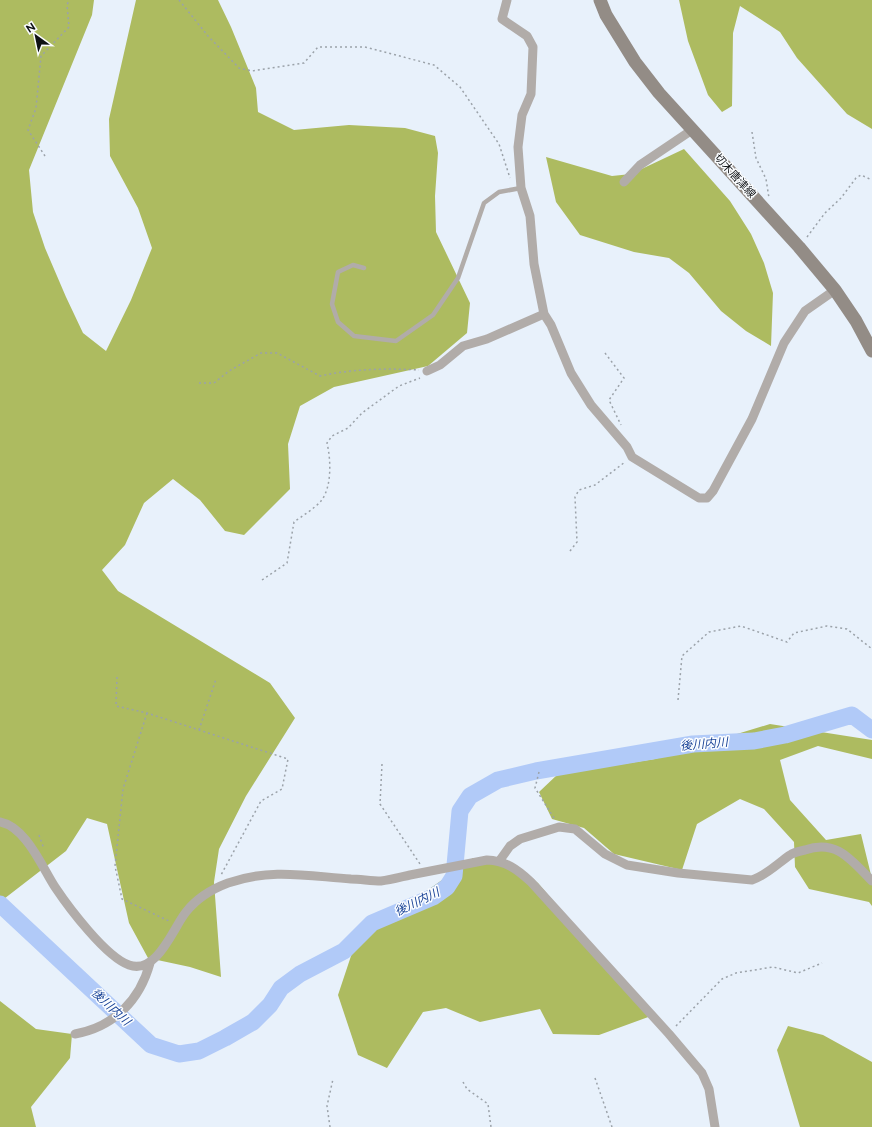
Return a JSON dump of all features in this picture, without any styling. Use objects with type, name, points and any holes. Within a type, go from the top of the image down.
[{"type":"main road","name":"切木唐津線","points":[[600,0],[606,15],[635,62],[659,93],[799,247],[835,290],[856,321],[872,351]]},
{"type":"street","points":[[507,0],[502,19],[527,36],[533,47],[531,94],[522,115],[518,147],[520,188],[530,216],[534,264],[544,314],[551,325],[571,373],[591,405],[627,447],[632,457],[699,498],[707,498],[714,491],[752,419],[784,343],[806,311],[835,290]]},
{"type":"street","points":[[624,182],[640,165],[692,130]]},
{"type":"street","points":[[427,371],[440,365],[463,346],[487,339],[544,314]]},
{"type":"street","points":[[0,822],[6,823],[18,831],[32,849],[56,888],[80,921],[112,954],[131,966],[140,966],[150,963]]},
{"type":"street","points":[[500,860],[510,846],[520,839],[559,827],[574,829],[605,854],[627,865],[678,873],[752,880],[762,877],[792,854],[816,846],[832,847],[851,860],[872,881]]},
{"type":"street","points":[[75,1034],[91,1031],[104,1025],[131,1002],[145,980],[150,963],[159,953],[186,912],[202,896],[219,886],[247,877],[272,873],[381,881],[487,860],[500,860],[516,868],[531,882],[669,1034],[702,1074],[709,1089],[715,1127]]},
{"type":"lane","points":[[364,268],[353,265],[338,272],[332,304],[338,322],[354,336],[396,341],[433,315],[458,278],[484,203],[499,192],[520,188]]},
{"type":"path","points":[[45,156],[28,130],[36,108],[41,56],[68,27],[67,5],[69,0]]},
{"type":"path","points":[[179,0],[208,36],[239,68],[252,71],[304,63],[318,47],[365,47],[434,65],[460,86],[499,144],[509,177],[520,188]]},
{"type":"path","points":[[752,132],[756,158],[766,179],[770,196],[764,208]]},
{"type":"path","points":[[799,247],[825,213],[841,198],[856,178],[861,175],[872,180]]},
{"type":"path","points":[[199,383],[214,384],[229,371],[262,353],[278,353],[320,376],[348,370],[387,368],[427,371],[423,377],[399,386],[362,413],[348,428],[332,436],[327,443],[330,455],[327,491],[320,502],[294,522],[287,563],[262,580]]},
{"type":"path","points":[[605,353],[624,378],[609,400],[622,426]]},
{"type":"path","points":[[570,551],[577,542],[575,497],[580,490],[595,485],[632,457]]},
{"type":"path","points":[[678,700],[682,656],[709,632],[741,626],[787,642],[794,633],[827,626],[847,629],[872,649]]},
{"type":"path","points":[[117,677],[116,706],[147,713],[288,759],[282,789],[262,801],[220,877],[219,886]]},
{"type":"path","points":[[199,730],[216,679]]},
{"type":"path","points":[[147,713],[123,789],[115,866],[122,899],[178,925]]},
{"type":"path","points":[[382,764],[380,804],[428,872]]},
{"type":"path","points":[[538,772],[535,788],[559,827]]},
{"type":"path","points":[[669,1034],[722,979],[736,973],[773,967],[798,973],[822,963]]},
{"type":"path","points":[[595,1078],[612,1127]]},
{"type":"path","points":[[330,1127],[327,1106],[333,1079]]},
{"type":"path","points":[[463,1082],[467,1089],[488,1104],[491,1127]]},
{"type":"green space","points":[[0,0],[94,0],[92,15],[29,170],[33,212],[45,248],[83,333],[106,351],[131,300],[152,248],[138,208],[110,156],[109,119],[136,0],[218,0],[231,27],[256,88],[258,112],[294,130],[349,125],[405,128],[435,136],[438,153],[435,196],[436,232],[470,303],[467,333],[428,366],[334,387],[300,406],[288,444],[290,489],[244,535],[225,531],[200,500],[173,479],[144,503],[125,545],[102,570],[118,591],[270,683],[295,718],[246,796],[219,849],[214,882],[221,977],[190,967],[148,958],[129,923],[107,824],[87,818],[66,851],[0,902]]},
{"type":"green space","points":[[679,0],[872,0],[872,129],[847,114],[797,58],[780,32],[740,6],[733,33],[732,106],[722,112],[708,95],[688,41]]},
{"type":"green space","points":[[684,149],[730,201],[751,234],[764,263],[773,293],[771,346],[746,331],[721,311],[689,273],[669,258],[634,252],[580,235],[556,202],[546,157],[612,176],[631,174]]},
{"type":"green space","points":[[770,724],[872,740],[872,759],[818,746],[780,760],[790,800],[826,840],[861,834],[872,879],[872,906],[869,902],[809,889],[795,867],[794,842],[764,809],[740,799],[697,824],[682,870],[614,854],[584,828],[552,819],[539,792],[558,774],[655,759]]},
{"type":"green space","points":[[473,858],[513,865],[538,883],[651,1016],[599,1035],[553,1034],[540,1009],[480,1022],[446,1008],[423,1012],[387,1068],[358,1055],[338,995],[356,941]]},
{"type":"green space","points":[[0,1001],[36,1029],[72,1034],[70,1058],[31,1107],[36,1127],[0,1127]]},
{"type":"green space","points":[[788,1026],[823,1035],[872,1062],[872,1127],[800,1127],[777,1050]]},
{"type":"waterway","name":"後川内川","points":[[0,904],[151,1045],[179,1054],[199,1051],[253,1022],[270,1005],[281,988],[300,974],[344,951],[372,923],[433,897],[447,887],[454,876],[460,811],[470,796],[498,780],[536,771],[693,744],[754,741],[785,735],[852,715],[872,730]]}]
